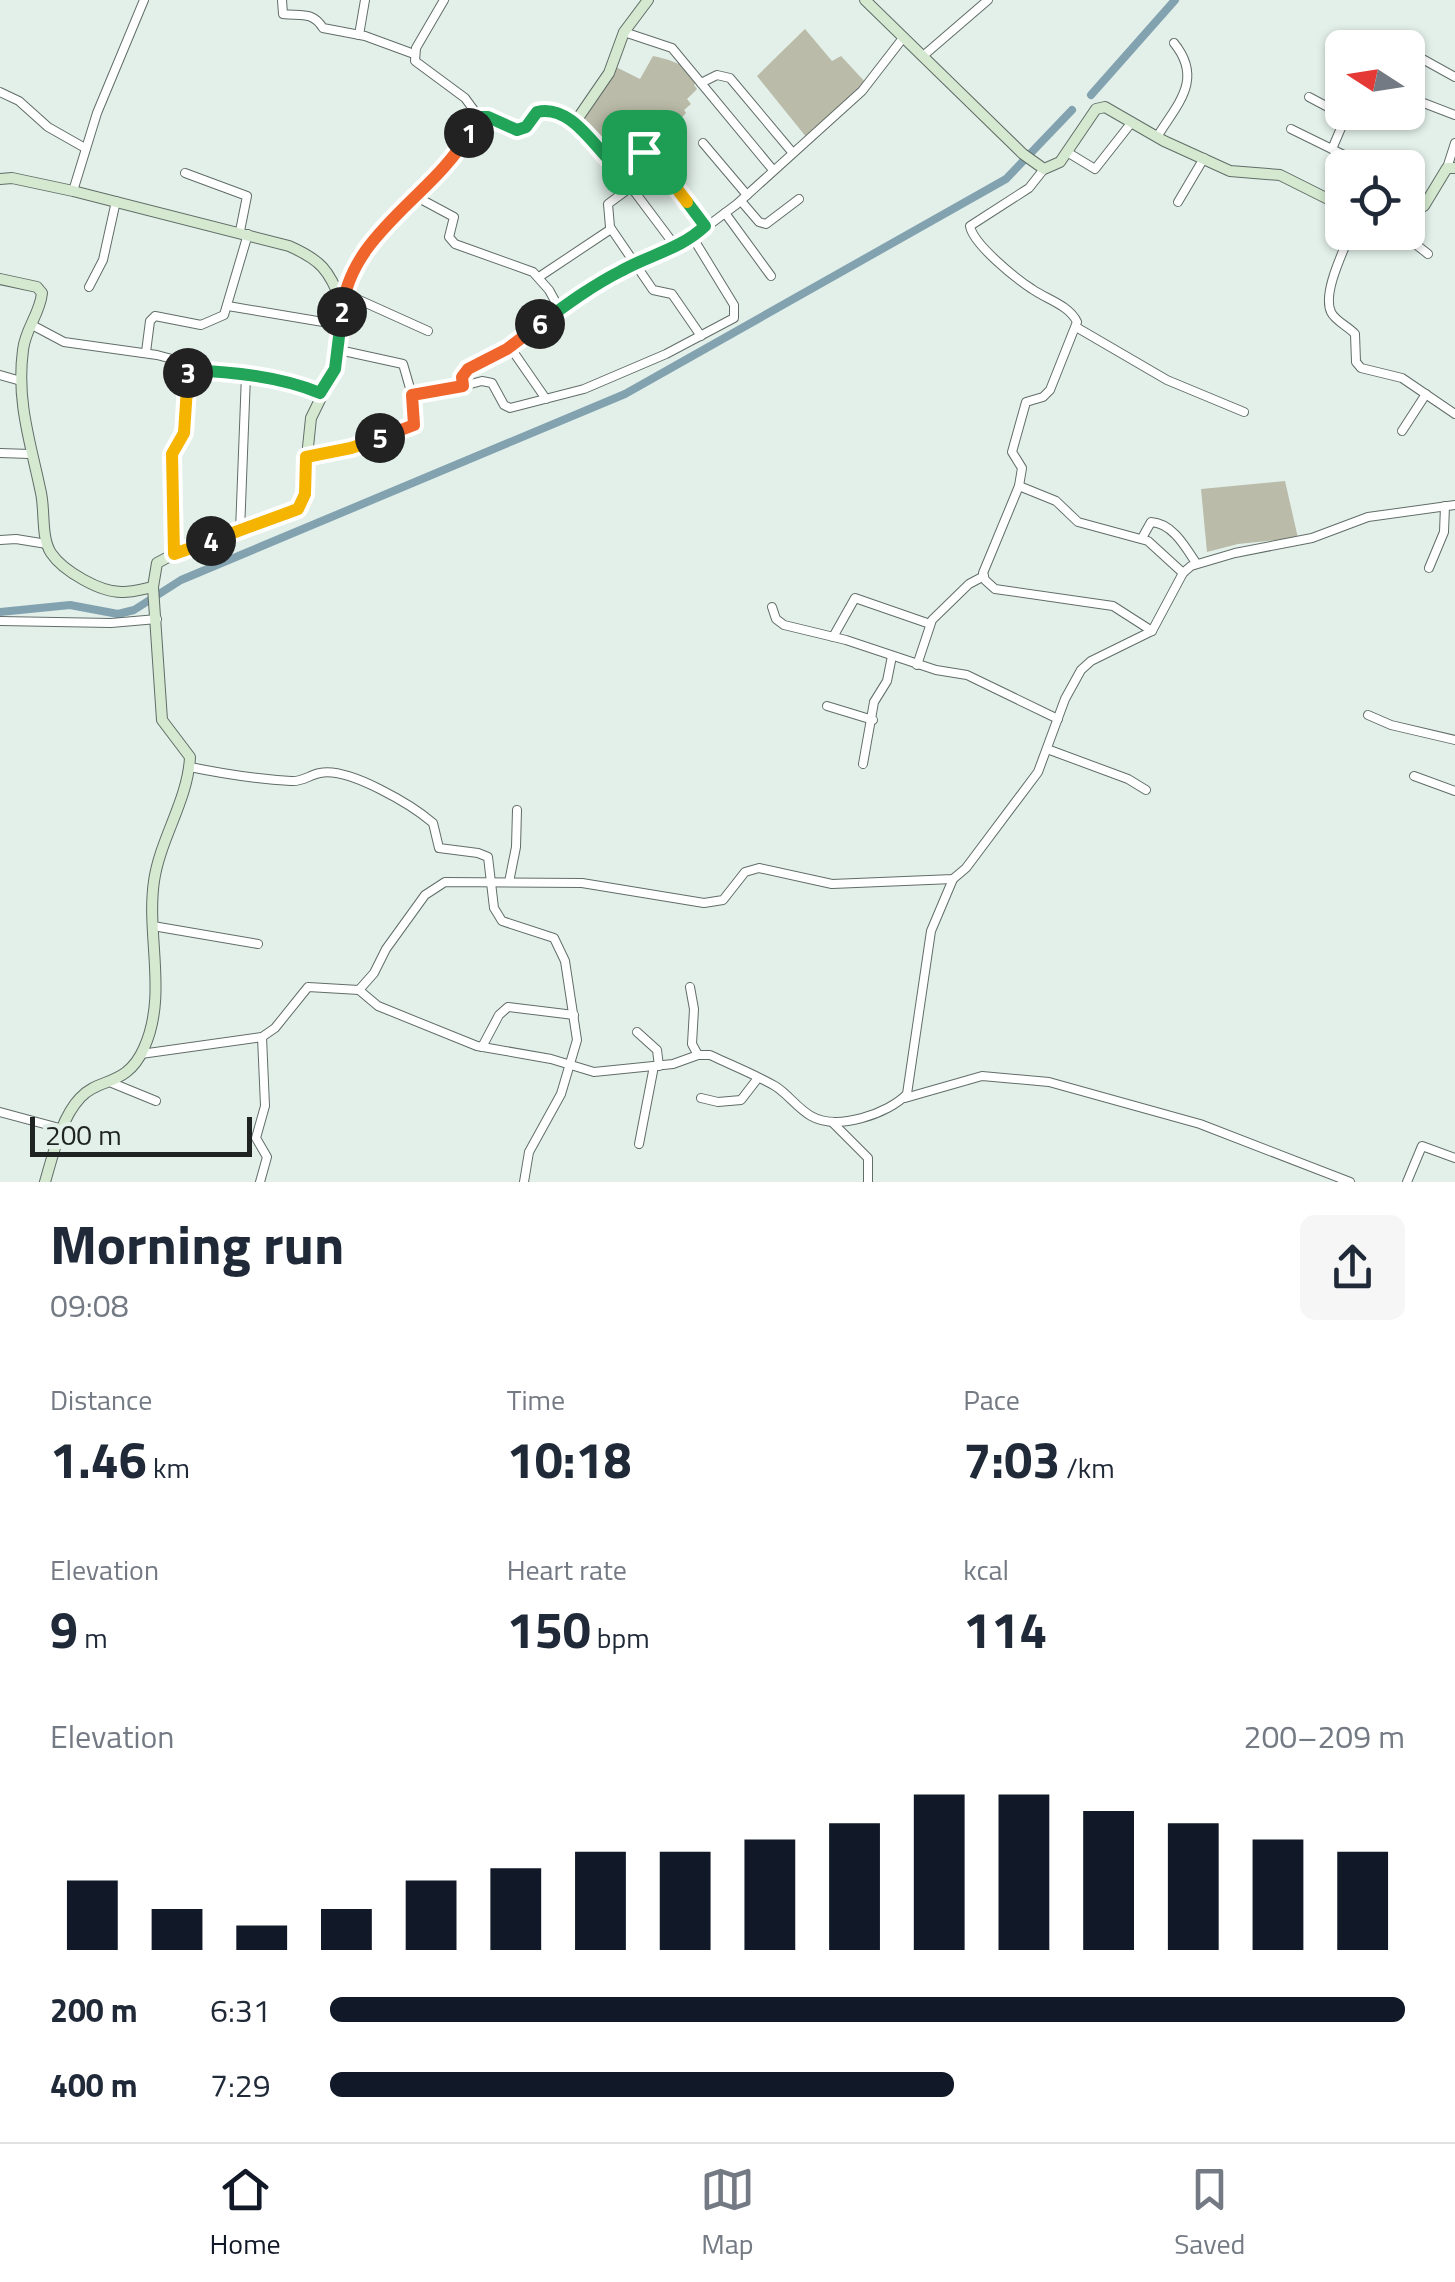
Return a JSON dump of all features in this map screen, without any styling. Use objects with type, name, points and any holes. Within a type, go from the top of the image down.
[{"type":"street","points":[[282,0],[283,14],[307,14],[317,18],[322,28],[359,34],[414,54]]},
{"type":"street","points":[[359,34],[365,0]]},
{"type":"street","points":[[432,0],[443,2],[414,54],[418,65],[465,98],[479,117]]},
{"type":"street","points":[[576,122],[609,74],[624,32],[648,0]]},
{"type":"street","points":[[865,0],[1041,167],[1054,166],[1100,107],[1110,108],[1156,137],[1230,171],[1280,175],[1325,196]]},
{"type":"street","points":[[923,56],[988,0]]},
{"type":"street","points":[[74,191],[86,148],[142,1]]},
{"type":"street","points":[[624,32],[672,48],[773,170]]},
{"type":"street","points":[[463,386],[462,377],[468,369],[636,263],[692,238],[744,198],[862,91],[903,38]]},
{"type":"street","points":[[1156,137],[1190,75],[1186,58],[1174,44]]},
{"type":"street","points":[[1425,60],[1455,77]]},
{"type":"street","points":[[701,83],[717,74],[730,78],[792,152]]},
{"type":"street","points":[[0,92],[18,101],[48,128],[86,148]]},
{"type":"street","points":[[1291,129],[1332,149],[1342,128],[1341,114],[1309,97]]},
{"type":"street","points":[[1425,104],[1455,115]]},
{"type":"street","points":[[479,117],[517,130],[526,127],[541,111],[576,122],[616,167],[676,247]]},
{"type":"street","points":[[46,1182],[63,1129],[81,1096],[112,1083],[141,1054],[155,1002],[152,898],[158,862],[190,766],[188,750],[162,720],[154,591],[157,563],[302,505],[311,418],[339,350],[344,299],[358,266],[413,195],[454,156],[479,117]]},
{"type":"street","points":[[1067,152],[1095,170],[1132,122]]},
{"type":"street","points":[[703,142],[759,222],[766,224],[799,199]]},
{"type":"street","points":[[1425,204],[1451,168],[1455,143]]},
{"type":"street","points":[[616,167],[649,153],[705,226]]},
{"type":"street","points":[[1178,202],[1204,158]]},
{"type":"street","points":[[917,664],[930,624],[969,584],[984,576],[994,540],[1019,486],[1022,468],[1012,452],[1026,402],[1047,395],[1076,327],[1071,312],[1028,286],[970,231],[972,221],[1028,188],[1041,167]]},
{"type":"street","points":[[146,352],[152,318],[206,325],[224,315],[228,306],[244,232],[247,196],[185,173]]},
{"type":"street","points":[[0,178],[74,191],[288,246],[314,258],[330,272],[344,299],[428,331]]},
{"type":"street","points":[[631,187],[608,204],[607,222],[656,293],[669,292],[680,301],[701,336]]},
{"type":"street","points":[[413,195],[454,217],[449,237],[454,244],[539,277],[560,310]]},
{"type":"street","points":[[89,287],[103,260],[116,201]]},
{"type":"street","points":[[725,213],[771,276]]},
{"type":"street","points":[[539,277],[612,230]]},
{"type":"street","points":[[412,395],[482,381],[492,383],[507,408],[546,399],[584,389],[734,318],[736,312],[692,238]]},
{"type":"street","points":[[1345,250],[1333,279],[1330,311],[1355,334],[1358,366],[1402,378],[1455,414]]},
{"type":"street","points":[[1423,250],[1428,254]]},
{"type":"street","points":[[0,278],[40,289],[41,306],[23,347],[22,381],[30,454],[41,492],[47,544],[59,562],[94,585],[124,592],[154,591]]},
{"type":"street","points":[[228,306],[341,325]]},
{"type":"street","points":[[32,325],[64,342],[146,352],[172,359],[188,370],[288,382],[320,393]]},
{"type":"street","points":[[1076,327],[1167,380],[1244,412]]},
{"type":"street","points":[[510,346],[546,399]]},
{"type":"street","points":[[306,457],[351,448],[410,427],[416,421],[403,364],[339,350]]},
{"type":"street","points":[[174,554],[172,454],[184,433],[188,370]]},
{"type":"street","points":[[0,375],[22,381]]},
{"type":"street","points":[[240,530],[246,376]]},
{"type":"street","points":[[1402,431],[1426,394]]},
{"type":"street","points":[[0,453],[30,454]]},
{"type":"street","points":[[1019,486],[1056,501],[1078,522],[1142,538],[1164,553],[1183,574]]},
{"type":"street","points":[[904,1098],[911,1078],[931,931],[953,879],[966,868],[1033,779],[1069,689],[1081,670],[1091,661],[1152,631],[1183,574],[1196,563],[1312,538],[1368,517],[1450,505],[1430,568]]},
{"type":"street","points":[[1142,538],[1150,522],[1158,522],[1173,532],[1196,563]]},
{"type":"street","points":[[0,540],[47,544]]},
{"type":"street","points":[[984,576],[995,588],[1113,606],[1152,631]]},
{"type":"street","points":[[833,637],[855,598],[930,624]]},
{"type":"street","points":[[772,607],[776,619],[784,625],[967,676],[1058,718]]},
{"type":"street","points":[[0,621],[119,623],[157,617]]},
{"type":"street","points":[[863,764],[874,702],[887,680],[892,656]]},
{"type":"street","points":[[827,706],[873,720]]},
{"type":"street","points":[[1368,715],[1390,725],[1455,740]]},
{"type":"street","points":[[1048,749],[1128,778],[1146,790]]},
{"type":"street","points":[[190,766],[240,778],[297,782],[332,773],[386,792],[433,823],[439,848],[488,857],[494,908],[502,922],[554,938],[566,961],[576,1040],[560,1094],[529,1152],[524,1182]]},
{"type":"street","points":[[1414,776],[1455,791]]},
{"type":"street","points":[[509,882],[516,847],[517,810]]},
{"type":"street","points":[[359,990],[430,891],[452,881],[582,883],[704,903],[722,900],[744,872],[758,868],[832,884],[953,879]]},
{"type":"street","points":[[153,926],[258,944]]},
{"type":"street","points":[[141,1054],[262,1038],[308,987],[359,990],[378,1006],[482,1048],[594,1072],[656,1066],[710,1055],[777,1087],[811,1116],[832,1122],[864,1116],[904,1098],[982,1076],[1050,1082],[1200,1124],[1350,1182]]},
{"type":"street","points":[[690,987],[692,1041],[698,1055]]},
{"type":"street","points":[[482,1048],[508,1006],[574,1015]]},
{"type":"street","points":[[637,1032],[657,1050],[639,1144]]},
{"type":"street","points":[[260,1182],[267,1157],[256,1138],[265,1106],[262,1038]]},
{"type":"street","points":[[701,1098],[718,1102],[741,1100],[758,1078]]},
{"type":"street","points":[[112,1083],[156,1101]]},
{"type":"street","points":[[0,1112],[63,1129]]},
{"type":"street","points":[[832,1122],[868,1158],[868,1182]]},
{"type":"street","points":[[1407,1182],[1422,1146],[1455,1158]]},
{"type":"green space","points":[[805,29],[832,61],[841,56],[867,84],[807,138],[757,76]]},
{"type":"green space","points":[[653,56],[685,67],[698,81],[694,85],[697,89],[687,99],[691,104],[684,110],[686,113],[650,152],[636,153],[615,167],[576,122],[612,65],[640,79]]},
{"type":"green space","points":[[1285,481],[1298,538],[1238,544],[1207,552],[1201,489]]},
{"type":"waterway","points":[[1091,95],[1175,0]]},
{"type":"waterway","points":[[0,612],[70,605],[118,614],[134,610],[181,580],[625,394],[1006,179],[1072,110]]},
{"type":"route","points":[[546,110],[576,122],[616,167],[628,165],[644,152],[651,155],[705,226],[696,236],[620,271],[507,349],[468,369],[462,377],[463,386],[412,395],[414,425],[351,448],[306,457],[305,494],[298,509],[174,554],[172,454],[184,433],[188,370],[288,382],[320,393],[335,369],[343,304],[358,266],[406,202],[446,166],[479,117],[517,130],[526,127],[537,112],[546,110]]}]
